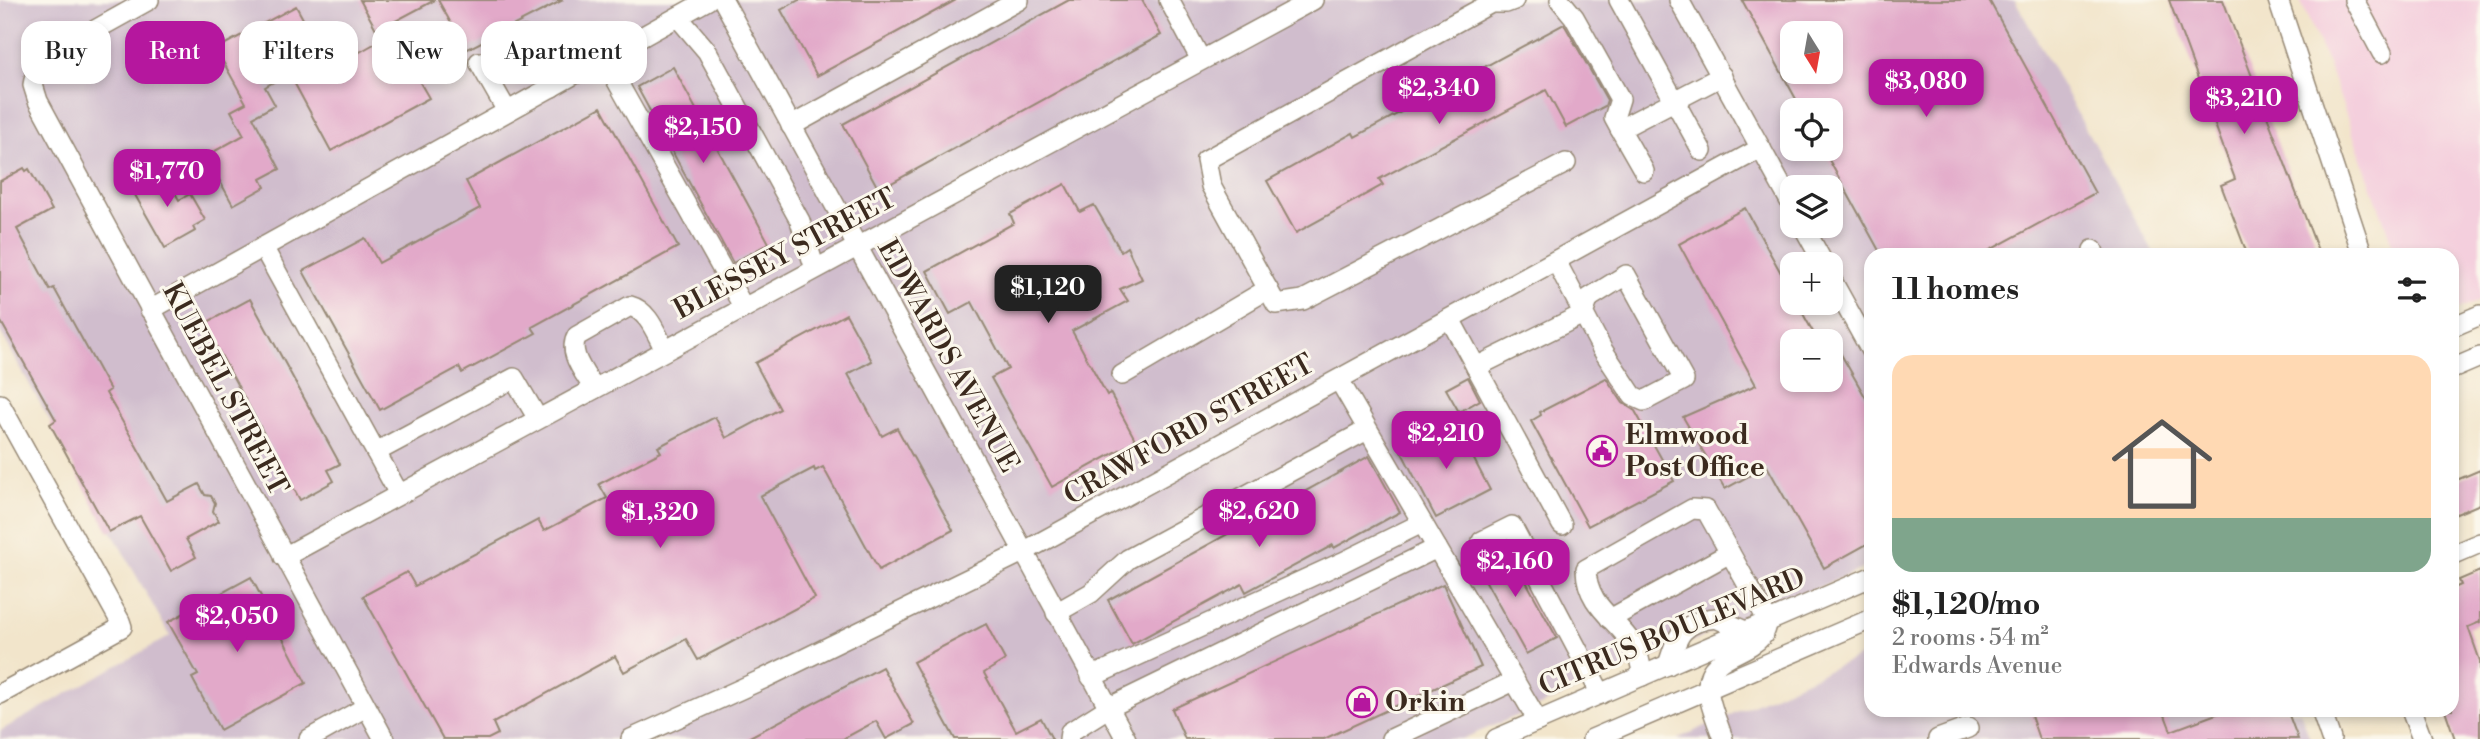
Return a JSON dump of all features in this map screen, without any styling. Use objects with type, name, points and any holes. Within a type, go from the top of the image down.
[{"type":"street","name":"KUEBEL STREET","points":[[149,0],[86,35],[36,70],[33,85],[38,102],[384,739]]},
{"type":"street","points":[[647,34],[708,0]]},
{"type":"street","name":"EDWARDS AVENUE","points":[[723,0],[1126,739]]},
{"type":"street","points":[[791,126],[1018,0]]},
{"type":"street","points":[[1169,0],[1201,60]]},
{"type":"street","name":"BLESSEY STREET","points":[[284,556],[1313,0]]},
{"type":"street","points":[[1514,0],[1506,4],[1491,1],[1206,160],[1211,186],[1276,304],[1303,300],[1566,163]]},
{"type":"street","points":[[1560,0],[1574,17],[1620,99],[1614,118],[1644,171]]},
{"type":"street","points":[[1619,0],[1702,151]]},
{"type":"street","points":[[1679,0],[1780,183]]},
{"type":"street","points":[[2278,0],[2360,248]]},
{"type":"street","points":[[2354,0],[2382,53]]},
{"type":"street","points":[[678,17],[707,51],[800,221],[815,270]]},
{"type":"street","points":[[480,62],[508,111]]},
{"type":"street","points":[[1620,130],[1722,76]]},
{"type":"street","points":[[150,310],[557,84]]},
{"type":"street","points":[[619,84],[744,308]]},
{"type":"street","name":"CRAWFORD STREET","points":[[631,739],[763,679],[1023,552],[1761,148]]},
{"type":"street","points":[[263,247],[400,494]]},
{"type":"street","points":[[1476,367],[1583,314],[1589,298],[1626,275],[1684,380],[1644,401],[1633,396],[1602,349],[1583,314],[1556,261]]},
{"type":"street","points":[[1122,375],[1268,289]]},
{"type":"street","points":[[1843,300],[1864,338]]},
{"type":"street","points":[[594,389],[573,351],[573,344],[577,336],[630,306],[645,314],[665,350]]},
{"type":"street","points":[[2459,324],[2480,315]]},
{"type":"street","points":[[1450,319],[1562,525]]},
{"type":"street","points":[[2459,366],[2480,357]]},
{"type":"street","points":[[376,452],[514,378],[538,419]]},
{"type":"street","points":[[1339,380],[1538,721]]},
{"type":"street","points":[[0,404],[122,627],[0,694]]},
{"type":"street","points":[[1056,612],[1091,593],[1115,568],[1128,559],[1367,430]]},
{"type":"street","points":[[1642,676],[1642,663],[1637,648],[1623,630],[1602,612],[1588,588],[1586,569],[1692,509],[1706,510],[1768,621],[1765,634],[1758,641],[1727,656],[1709,674],[1708,688],[1723,739]]},
{"type":"street","points":[[1091,677],[1422,523]]},
{"type":"street","points":[[1482,541],[1512,526],[1601,694]]},
{"type":"street","points":[[2459,552],[2480,543]]},
{"type":"street","points":[[1069,739],[1070,732],[1108,708],[1437,548]]},
{"type":"street","points":[[1610,619],[1730,553]]},
{"type":"street","name":"CITRUS BOULEVARD","points":[[1496,739],[1864,580]]},
{"type":"street","points":[[1808,646],[1826,627],[1864,610]]},
{"type":"street","points":[[1591,739],[1864,622]]},
{"type":"street","points":[[1391,739],[1514,681]]},
{"type":"street","points":[[309,739],[366,707]]},
{"type":"street","points":[[2323,717],[2331,739]]},
{"type":"street","points":[[2414,717],[2422,739]]},
{"type":"street","points":[[1938,739],[1968,728]]},
{"type":"shaded area","points":[[0,0],[2015,0],[2151,248],[1864,248],[1864,568],[1462,739],[0,739],[0,731],[170,636],[0,331]]},
{"type":"shaded area","points":[[2300,0],[2480,0],[2480,300],[2459,309],[2459,248],[2394,248],[2328,64]]},
{"type":"shaded area","points":[[1864,654],[1864,717],[2302,717],[2310,739],[1677,739]]},
{"type":"building","points":[[360,0],[435,0],[396,21],[372,22]]},
{"type":"building","points":[[438,0],[563,0],[522,21],[481,21],[481,42],[467,49],[467,21],[450,21]]},
{"type":"building","points":[[799,0],[956,0],[817,76],[781,10]]},
{"type":"building","points":[[1069,0],[1142,0],[1161,35],[879,190],[843,124]]},
{"type":"building","points":[[1742,0],[1989,0],[2095,193],[1994,248],[1878,248],[1843,185],[1843,175],[1837,175],[1830,161],[1843,161],[1843,98],[1795,98],[1788,84],[1843,84],[1843,21],[1780,21],[1780,70]]},
{"type":"building","points":[[2169,0],[2223,0],[2317,248],[2245,248],[2221,185],[2235,179]]},
{"type":"building","points":[[296,6],[304,21],[268,21]]},
{"type":"building","points":[[1564,24],[1607,100],[1605,106],[1566,127],[1546,90],[1379,179],[1383,185],[1296,233],[1267,181],[1353,133],[1355,137]]},
{"type":"building","points":[[239,37],[239,84],[270,84],[265,87],[275,105],[253,117],[280,169],[261,179],[265,187],[233,205],[206,156],[244,135],[231,111],[246,103],[225,65],[225,44]]},
{"type":"building","points":[[372,45],[372,84],[421,84],[429,98],[331,151],[295,84],[358,84],[358,53]]},
{"type":"building","points":[[673,67],[769,243],[733,263],[637,87],[647,84],[647,81]]},
{"type":"building","points":[[601,107],[678,247],[532,327],[536,333],[462,373],[459,367],[380,410],[303,271],[365,238],[379,263],[480,208],[466,181]]},
{"type":"building","points":[[24,168],[26,171],[29,169],[52,210],[17,229],[50,290],[54,288],[110,390],[106,393],[167,501],[199,484],[205,495],[211,496],[215,503],[213,511],[219,521],[186,539],[196,557],[171,571],[140,516],[109,532],[50,424],[56,420],[0,320],[0,181]]},
{"type":"building","points":[[163,171],[179,200],[190,194],[205,220],[193,227],[195,231],[165,248],[131,188]]},
{"type":"building","points":[[1065,184],[1080,212],[1094,205],[1121,251],[1127,247],[1142,279],[1120,289],[1128,301],[1072,331],[1136,441],[1052,487],[991,378],[1008,369],[972,302],[950,314],[927,271],[1014,223],[1010,214]]},
{"type":"building","points":[[1745,208],[1780,271],[1780,315],[1804,315],[1811,329],[1780,329],[1780,392],[1843,392],[1843,358],[1864,395],[1864,546],[1824,568],[1767,466],[1725,489],[1683,417],[1756,385],[1679,244]]},
{"type":"building","points":[[250,299],[340,464],[328,470],[334,481],[300,500],[204,324]]},
{"type":"building","points":[[846,314],[872,361],[848,374],[882,436],[897,428],[953,530],[879,570],[823,467],[815,471],[814,468],[760,496],[815,598],[698,660],[686,639],[624,672],[615,656],[493,723],[498,734],[488,739],[443,739],[363,596],[407,572],[415,586],[538,520],[544,531],[607,498],[599,484],[661,452],[658,447],[715,417],[726,438],[780,409],[755,363]]},
{"type":"building","points":[[1468,377],[1480,400],[1459,412],[1446,389]]},
{"type":"building","name":"Elmwood Post Office","points":[[1606,378],[1623,403],[1635,411],[1674,481],[1588,526],[1531,421],[1541,415],[1540,412]]},
{"type":"building","points":[[1455,423],[1490,490],[1436,518],[1401,451]]},
{"type":"building","points":[[1369,456],[1400,512],[1246,592],[1242,584],[1132,644],[1108,600]]},
{"type":"building","points":[[2480,470],[2480,504],[2459,513],[2459,479]]},
{"type":"building","points":[[1505,543],[1557,638],[1526,654],[1474,560]]},
{"type":"building","points":[[2480,571],[2480,622],[2468,627],[2480,661],[2480,739],[2455,739],[2447,717],[2459,717],[2459,580]]},
{"type":"building","points":[[251,577],[306,683],[220,730],[192,678],[198,675],[168,622]]},
{"type":"building","points":[[1443,584],[1481,667],[1324,739],[1185,739],[1172,709]]},
{"type":"building","points":[[986,624],[1005,660],[984,673],[1016,731],[1041,718],[1052,739],[955,739],[913,662]]},
{"type":"building","points":[[882,667],[914,724],[886,739],[876,721],[843,739],[746,739]]},
{"type":"building","points":[[2031,717],[2166,717],[2171,731],[2208,717],[2290,717],[2298,739],[2039,739]]},
{"type":"place","name":"Elmwood Post Office","points":[[1602,451]]},
{"type":"place","name":"Orkin","points":[[1362,702]]}]
